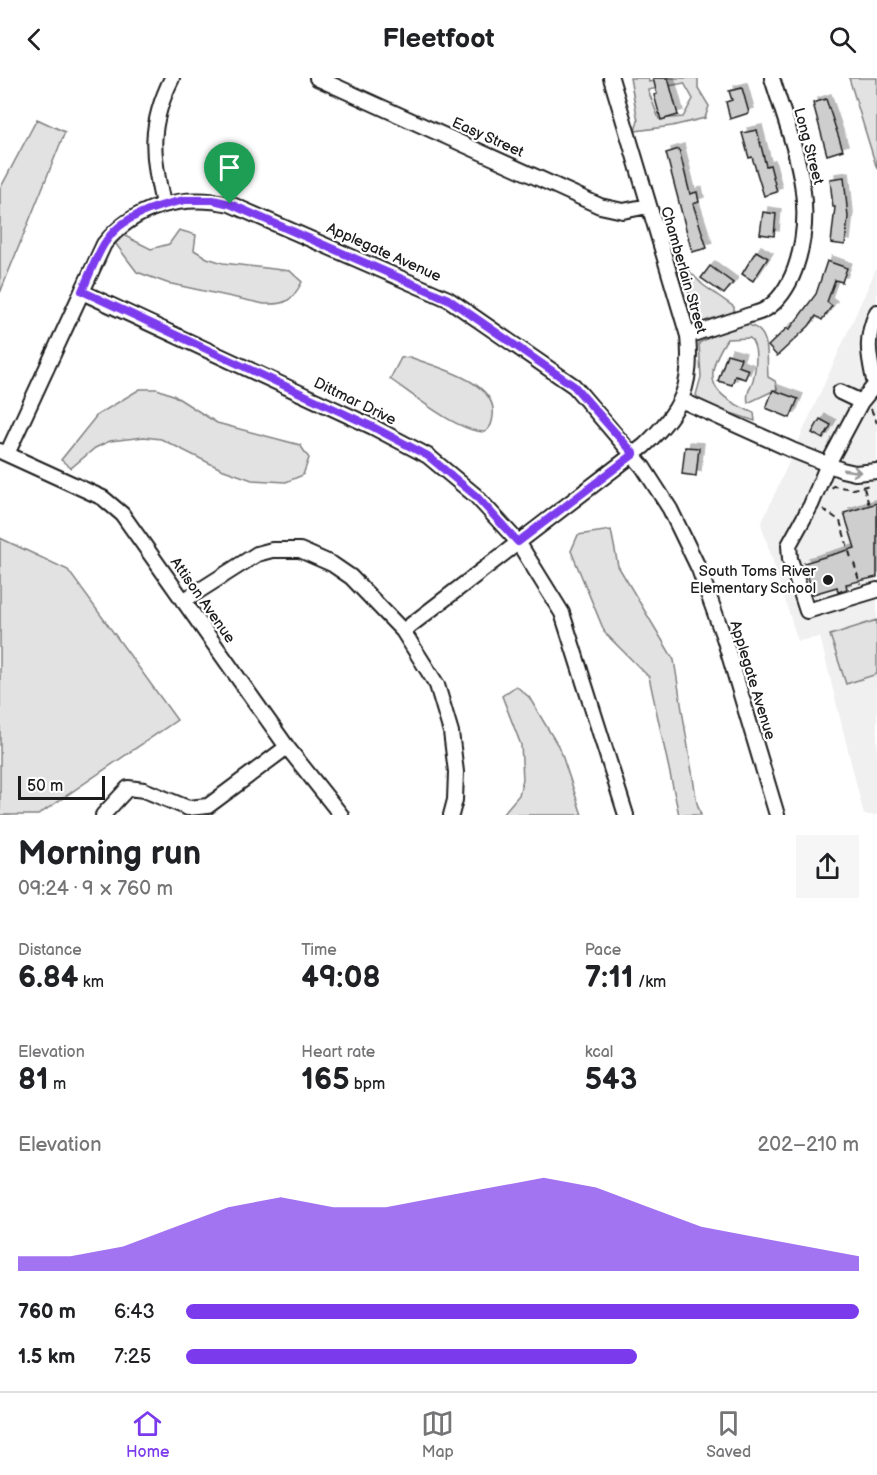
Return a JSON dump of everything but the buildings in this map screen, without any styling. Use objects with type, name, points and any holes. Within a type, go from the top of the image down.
[{"type":"street","points":[[163,204],[154,164],[153,146],[156,122],[164,94],[172,78]]},
{"type":"street","name":"Easy Street","points":[[317,78],[600,206],[623,212],[648,206]]},
{"type":"street","name":"Chamberlain Street","points":[[403,631],[634,454],[667,423],[681,400],[688,381],[690,356],[688,336],[611,78]]},
{"type":"street","name":"Long Street","points":[[688,336],[765,309],[783,293],[798,259],[805,224],[805,195],[797,160],[772,78]]},
{"type":"street","name":"Applegate Avenue","points":[[3,453],[104,244],[115,231],[141,212],[163,204],[185,200],[213,200],[230,204],[448,299],[574,386],[634,454],[670,509],[699,570],[724,638],[777,815]]},
{"type":"street","name":"Dittmar Drive","points":[[82,291],[362,422],[428,456],[476,496],[518,542],[562,613],[626,815]]},
{"type":"street","points":[[877,312],[869,332],[867,347],[876,385],[828,464],[811,505],[789,545],[790,559],[807,611],[877,590]]},
{"type":"street","points":[[840,392],[865,403]]},
{"type":"street","points":[[681,400],[828,464],[855,473],[877,471]]},
{"type":"street","name":"Attison Avenue","points":[[3,453],[103,498],[122,514],[287,747],[340,815]]},
{"type":"street","points":[[183,601],[257,554],[272,550],[300,550],[333,564],[351,577],[403,631],[437,685],[451,732],[456,772],[455,800],[451,815]]},
{"type":"street","points":[[103,815],[128,789],[144,790],[188,808],[207,811],[287,747]]},
{"type":"path","points":[[865,403],[877,423]]},
{"type":"path","points":[[830,494],[833,486],[853,489],[877,483]]},
{"type":"path","points":[[864,487],[869,505]]},
{"type":"path","points":[[826,502],[822,510],[840,521],[851,558]]},
{"type":"path","points":[[854,563],[862,589]]},
{"type":"shaded area","points":[[630,78],[648,78],[649,82],[666,78],[698,78],[698,88],[709,106],[705,118],[672,126],[635,131],[638,121]],"holes":[[[684,83],[693,99],[683,117],[659,119],[648,90]]]},
{"type":"shaded area","points":[[849,78],[877,78],[877,169]]},
{"type":"shaded area","points":[[37,119],[65,132],[0,293],[0,189]]},
{"type":"shaded area","points":[[179,230],[196,235],[194,250],[207,258],[223,263],[290,271],[302,282],[295,294],[288,300],[278,304],[264,304],[167,283],[137,272],[115,243],[123,235],[151,249],[169,244]]},
{"type":"shaded area","points":[[685,267],[703,285],[734,307],[734,316],[705,327],[694,300],[679,278],[678,270]]},
{"type":"shaded area","name":"South Toms River Elementary School","points":[[877,267],[877,815],[864,815],[820,637],[798,641],[761,524]]},
{"type":"shaded area","points":[[737,323],[757,328],[762,334],[767,349],[768,377],[775,381],[777,389],[748,403],[756,358],[755,347],[750,338],[727,339],[714,365],[713,376],[720,392],[728,400],[754,413],[755,421],[703,404],[696,395],[701,377],[699,343]]},
{"type":"shaded area","points":[[410,357],[463,377],[486,393],[492,404],[493,416],[489,429],[485,432],[462,426],[436,412],[390,379],[401,358]]},
{"type":"shaded area","points":[[140,389],[157,389],[173,395],[217,423],[300,445],[309,458],[303,475],[286,482],[252,480],[221,469],[161,439],[144,437],[110,441],[95,448],[71,468],[61,460],[97,415]]},
{"type":"shaded area","points":[[611,530],[618,566],[674,660],[697,803],[701,815],[679,815],[649,677],[605,633],[571,551],[578,535]]},
{"type":"shaded area","points":[[0,538],[68,570],[177,720],[38,815],[0,815]]},
{"type":"shaded area","points":[[877,620],[877,674],[846,684],[830,635]]},
{"type":"shaded area","points":[[516,686],[529,697],[560,749],[582,815],[502,815],[519,795],[523,779],[521,745],[502,696]]},
{"type":"place","name":"South Toms River Elementary School","points":[[828,580]]},
{"type":"route","points":[[185,200],[213,200],[230,204],[448,299],[574,386],[634,454],[518,542],[476,496],[428,456],[373,427],[82,291],[104,244],[115,231],[141,212],[163,204],[185,200]]}]
